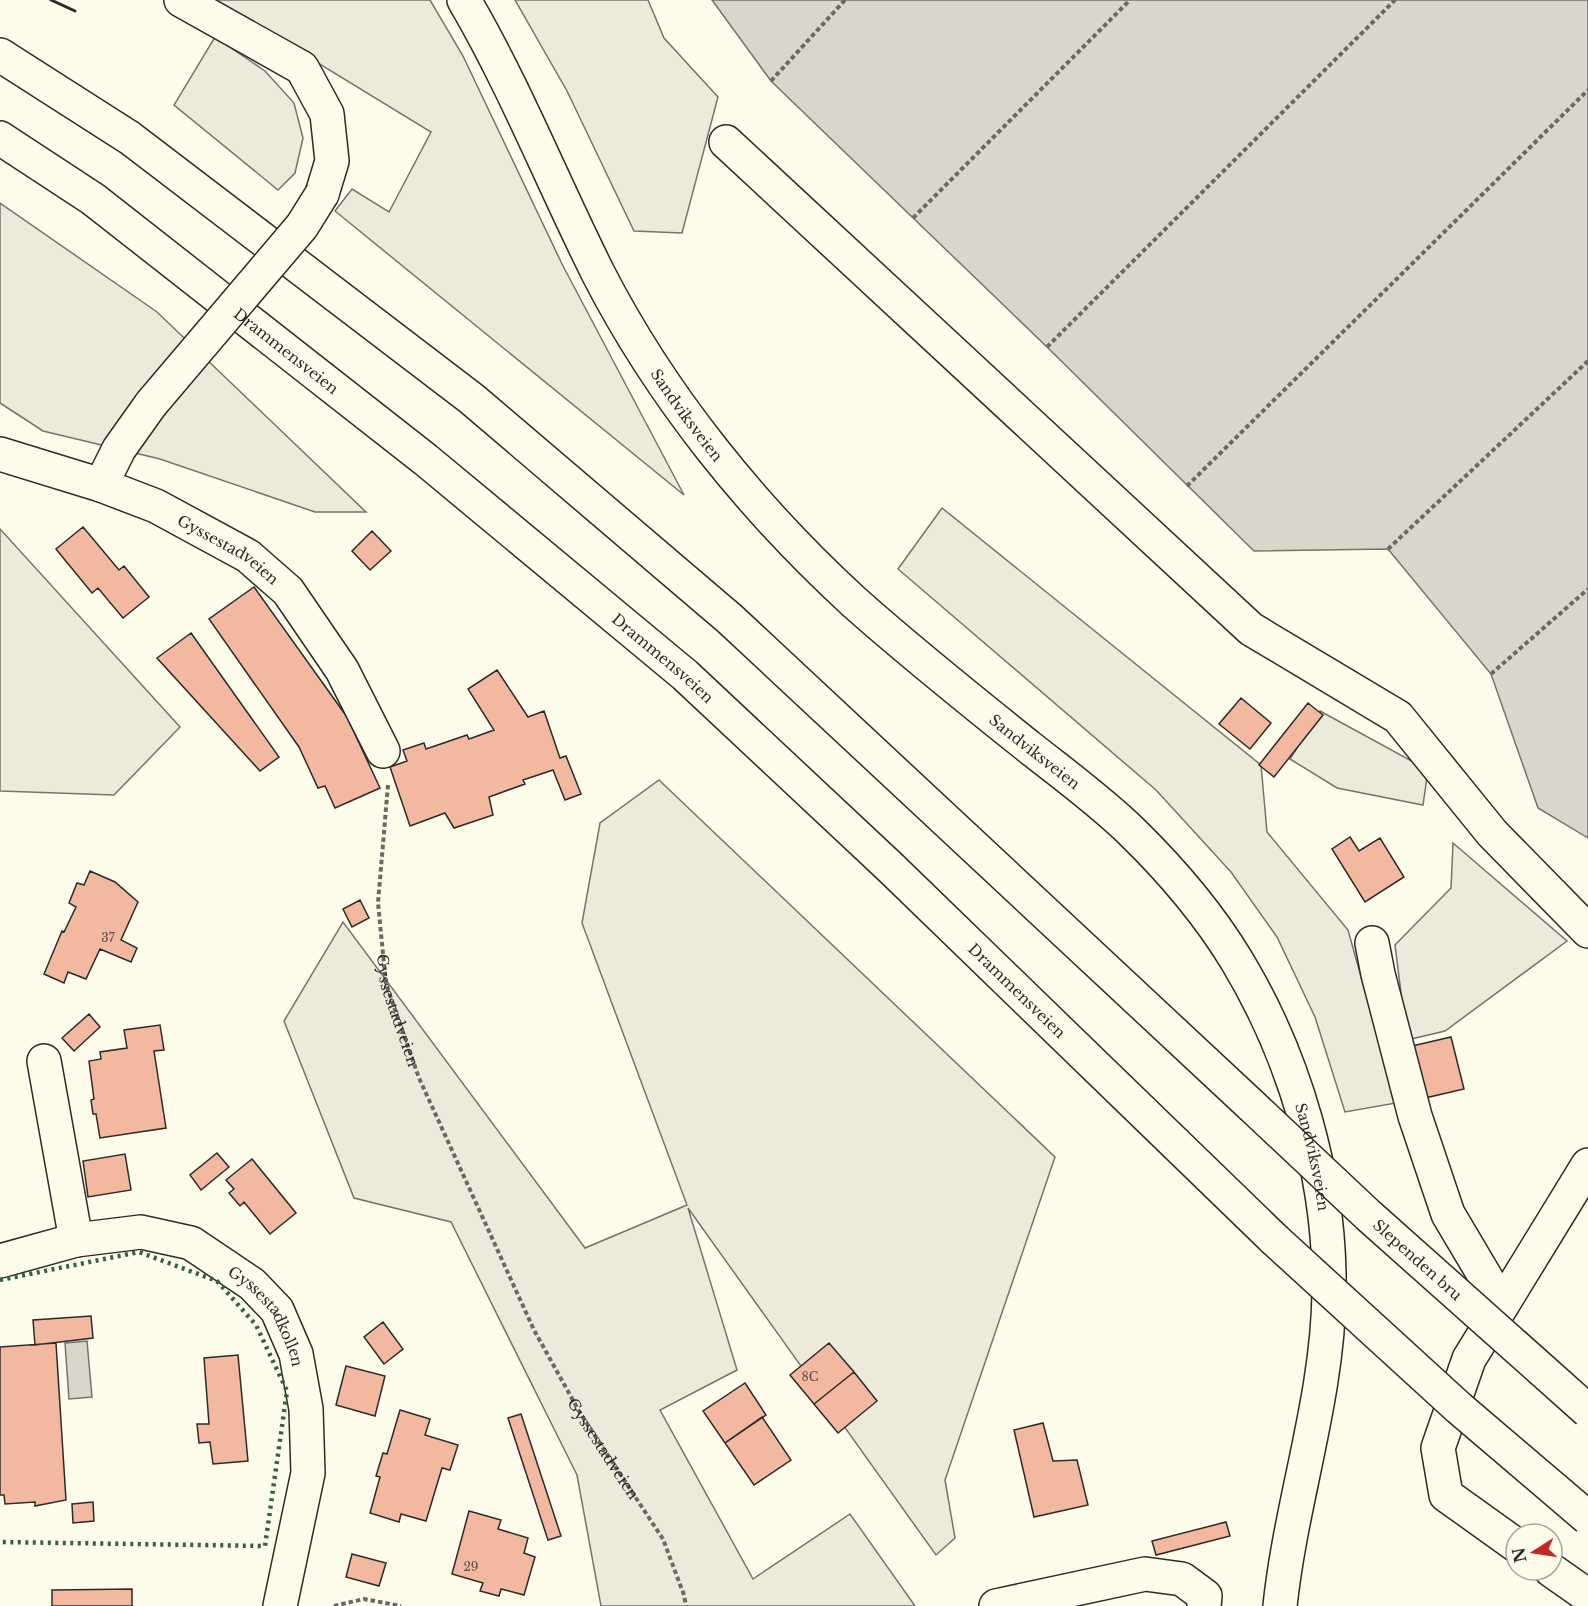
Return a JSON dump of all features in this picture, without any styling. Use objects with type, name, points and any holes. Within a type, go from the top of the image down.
[{"type":"main road","points":[[101,485],[119,449],[151,404],[302,226],[322,194],[332,161],[327,114],[302,68],[181,0]]},
{"type":"main road","name":"Sandviksveien","points":[[464,0],[599,274],[633,336],[739,482],[821,572],[853,601],[1132,832],[1191,897],[1238,962],[1269,1024],[1302,1112],[1320,1184],[1329,1255],[1329,1296],[1318,1393],[1280,1606]]},
{"type":"main road","name":"Slependen bru","points":[[0,55],[130,138],[472,399],[730,619],[1368,1215],[1588,1411]]},
{"type":"main road","name":"Drammensveien","points":[[0,138],[93,199],[426,460],[685,675],[890,867],[1274,1239],[1459,1408],[1588,1518]]},
{"type":"main road","points":[[726,142],[1251,629],[1398,717],[1492,833],[1588,931]]},
{"type":"main road","name":"Gyssestadveien","points":[[0,454],[101,485],[156,506],[248,556],[288,591],[342,670],[383,751]]},
{"type":"main road","points":[[1372,943],[1415,1116],[1448,1214],[1502,1305]]},
{"type":"main road","points":[[44,1061],[76,1240]]},
{"type":"main road","points":[[1504,1536],[1446,1495],[1438,1448],[1469,1359],[1588,1165]]},
{"type":"main road","name":"Gyssestadkollen","points":[[0,1261],[76,1240],[141,1232],[191,1243],[252,1284],[277,1310],[296,1354],[306,1409],[308,1473],[280,1606]]},
{"type":"main road","points":[[996,1606],[1145,1574],[1182,1579],[1205,1596],[1204,1606]]},
{"type":"main road","points":[[1564,1579],[1588,1596]]},
{"type":"path","points":[[771,81],[845,0]]},
{"type":"path","points":[[913,218],[1130,0]]},
{"type":"path","points":[[1047,347],[1395,0]]},
{"type":"path","points":[[1187,486],[1588,90]]},
{"type":"path","points":[[1388,549],[1588,361]]},
{"type":"path","points":[[1491,674],[1588,589]]},
{"type":"path","name":"Gyssestadveien","points":[[383,751],[389,791],[381,851],[378,903],[386,984],[415,1068],[459,1171],[534,1330],[580,1413],[663,1539],[686,1606]]},
{"type":"path","points":[[334,1606],[364,1599],[402,1606]]},
{"type":"shaded area","points":[[215,0],[430,0],[463,56],[562,264],[684,495],[335,211],[352,189],[389,212],[431,132]]},
{"type":"shaded area","points":[[515,0],[648,0],[664,38],[718,97],[682,233],[634,231],[567,91]]},
{"type":"shaded area","points":[[712,0],[1588,0],[1588,838],[1538,808],[1491,674],[1388,549],[1254,551],[1047,347],[771,81]]},
{"type":"shaded area","points":[[215,37],[265,71],[294,103],[303,138],[295,173],[278,190],[174,105]]},
{"type":"shaded area","points":[[0,203],[157,312],[366,512],[315,512],[160,459],[43,431],[0,403]]},
{"type":"shaded area","points":[[942,508],[1261,765],[1267,832],[1348,930],[1396,1103],[1345,1112],[1315,1017],[1277,937],[1231,872],[1156,790],[898,569]]},
{"type":"shaded area","points":[[0,529],[180,727],[114,795],[0,791]]},
{"type":"shaded area","points":[[1320,711],[1428,770],[1423,805],[1337,788],[1290,759]]},
{"type":"shaded area","points":[[659,780],[1055,1157],[945,1480],[955,1538],[936,1555],[688,1208],[737,1370],[660,1410],[753,1579],[850,1514],[915,1606],[601,1606],[577,1475],[451,1222],[354,1198],[284,1021],[343,922],[585,1248],[687,1205],[582,923],[600,823]]},
{"type":"shaded area","points":[[1453,843],[1567,941],[1445,1031],[1407,1040],[1395,945],[1451,888]]},
{"type":"shaded area","points":[[87,1341],[92,1397],[69,1399],[65,1343]]},
{"type":"building","points":[[83,527],[119,570],[124,566],[149,597],[123,618],[98,588],[92,593],[56,549]]},
{"type":"building","points":[[372,531],[391,551],[370,570],[352,551]]},
{"type":"building","points":[[254,587],[347,717],[380,788],[335,808],[325,786],[318,788],[299,747],[209,619]]},
{"type":"building","points":[[191,633],[279,757],[260,771],[157,658]]},
{"type":"building","points":[[497,670],[528,717],[544,711],[560,758],[566,756],[581,794],[565,800],[553,770],[523,780],[525,784],[489,797],[493,815],[454,828],[445,813],[410,826],[390,767],[407,761],[403,750],[424,743],[426,749],[467,735],[469,739],[494,730],[468,689]]},
{"type":"building","points":[[1241,698],[1271,723],[1250,749],[1219,724]]},
{"type":"building","points":[[1308,703],[1323,715],[1274,777],[1259,765]]},
{"type":"building","points":[[1350,837],[1359,851],[1380,838],[1404,877],[1365,902],[1332,849]]},
{"type":"building","points":[[90,871],[115,882],[138,902],[121,940],[137,948],[131,962],[100,949],[86,979],[68,972],[64,983],[44,974],[62,931],[64,932],[76,907],[69,903],[77,883],[84,885]]},
{"type":"building","points":[[360,900],[369,918],[352,927],[343,909]]},
{"type":"building","points":[[89,1014],[100,1027],[74,1051],[62,1038]]},
{"type":"building","points":[[160,1025],[164,1050],[154,1051],[166,1128],[100,1138],[91,1100],[94,1099],[89,1061],[101,1059],[100,1052],[127,1048],[124,1030]]},
{"type":"building","points":[[1451,1037],[1464,1089],[1425,1098],[1412,1046]]},
{"type":"building","points":[[217,1153],[229,1167],[201,1190],[190,1175]]},
{"type":"building","points":[[125,1154],[131,1190],[88,1197],[83,1161]]},
{"type":"building","points":[[252,1159],[296,1213],[270,1234],[244,1202],[240,1206],[229,1193],[234,1189],[226,1180]]},
{"type":"building","points":[[91,1316],[93,1338],[35,1345],[33,1320]]},
{"type":"building","points":[[383,1322],[403,1349],[384,1364],[364,1337]]},
{"type":"building","points":[[56,1343],[66,1500],[35,1506],[35,1502],[5,1504],[4,1495],[0,1495],[0,1347]]},
{"type":"building","points":[[829,1343],[854,1372],[814,1404],[790,1375]]},
{"type":"building","points":[[238,1355],[248,1461],[213,1464],[210,1442],[199,1443],[197,1424],[209,1424],[204,1358]]},
{"type":"building","points":[[346,1366],[385,1376],[375,1416],[336,1405]]},
{"type":"building","points":[[854,1372],[877,1401],[838,1433],[814,1404]]},
{"type":"building","points":[[745,1383],[766,1415],[725,1443],[703,1411]]},
{"type":"building","points":[[400,1410],[430,1419],[425,1435],[458,1445],[450,1470],[442,1468],[426,1521],[401,1514],[399,1522],[370,1513],[380,1477],[376,1476],[383,1453],[387,1454]]},
{"type":"building","points":[[521,1414],[561,1536],[548,1540],[508,1418]]},
{"type":"building","points":[[762,1417],[791,1460],[754,1485],[725,1443]]},
{"type":"building","points":[[1043,1423],[1053,1461],[1077,1460],[1088,1505],[1034,1517],[1014,1430]]},
{"type":"building","points":[[93,1502],[94,1521],[73,1523],[72,1504]]},
{"type":"building","points":[[469,1511],[501,1520],[498,1529],[528,1538],[524,1553],[535,1557],[524,1595],[501,1589],[499,1596],[480,1591],[483,1583],[452,1574]]},
{"type":"building","points":[[1226,1522],[1230,1536],[1156,1555],[1152,1541]]},
{"type":"building","points":[[352,1554],[386,1563],[379,1586],[346,1577]]},
{"type":"building","points":[[132,1589],[132,1606],[52,1606],[52,1590]]},
{"type":"hedge","points":[[0,1280],[139,1252],[217,1281],[256,1325],[287,1391],[265,1546],[0,1542]]},
{"type":"wall","points":[[51,0],[75,11]]}]
